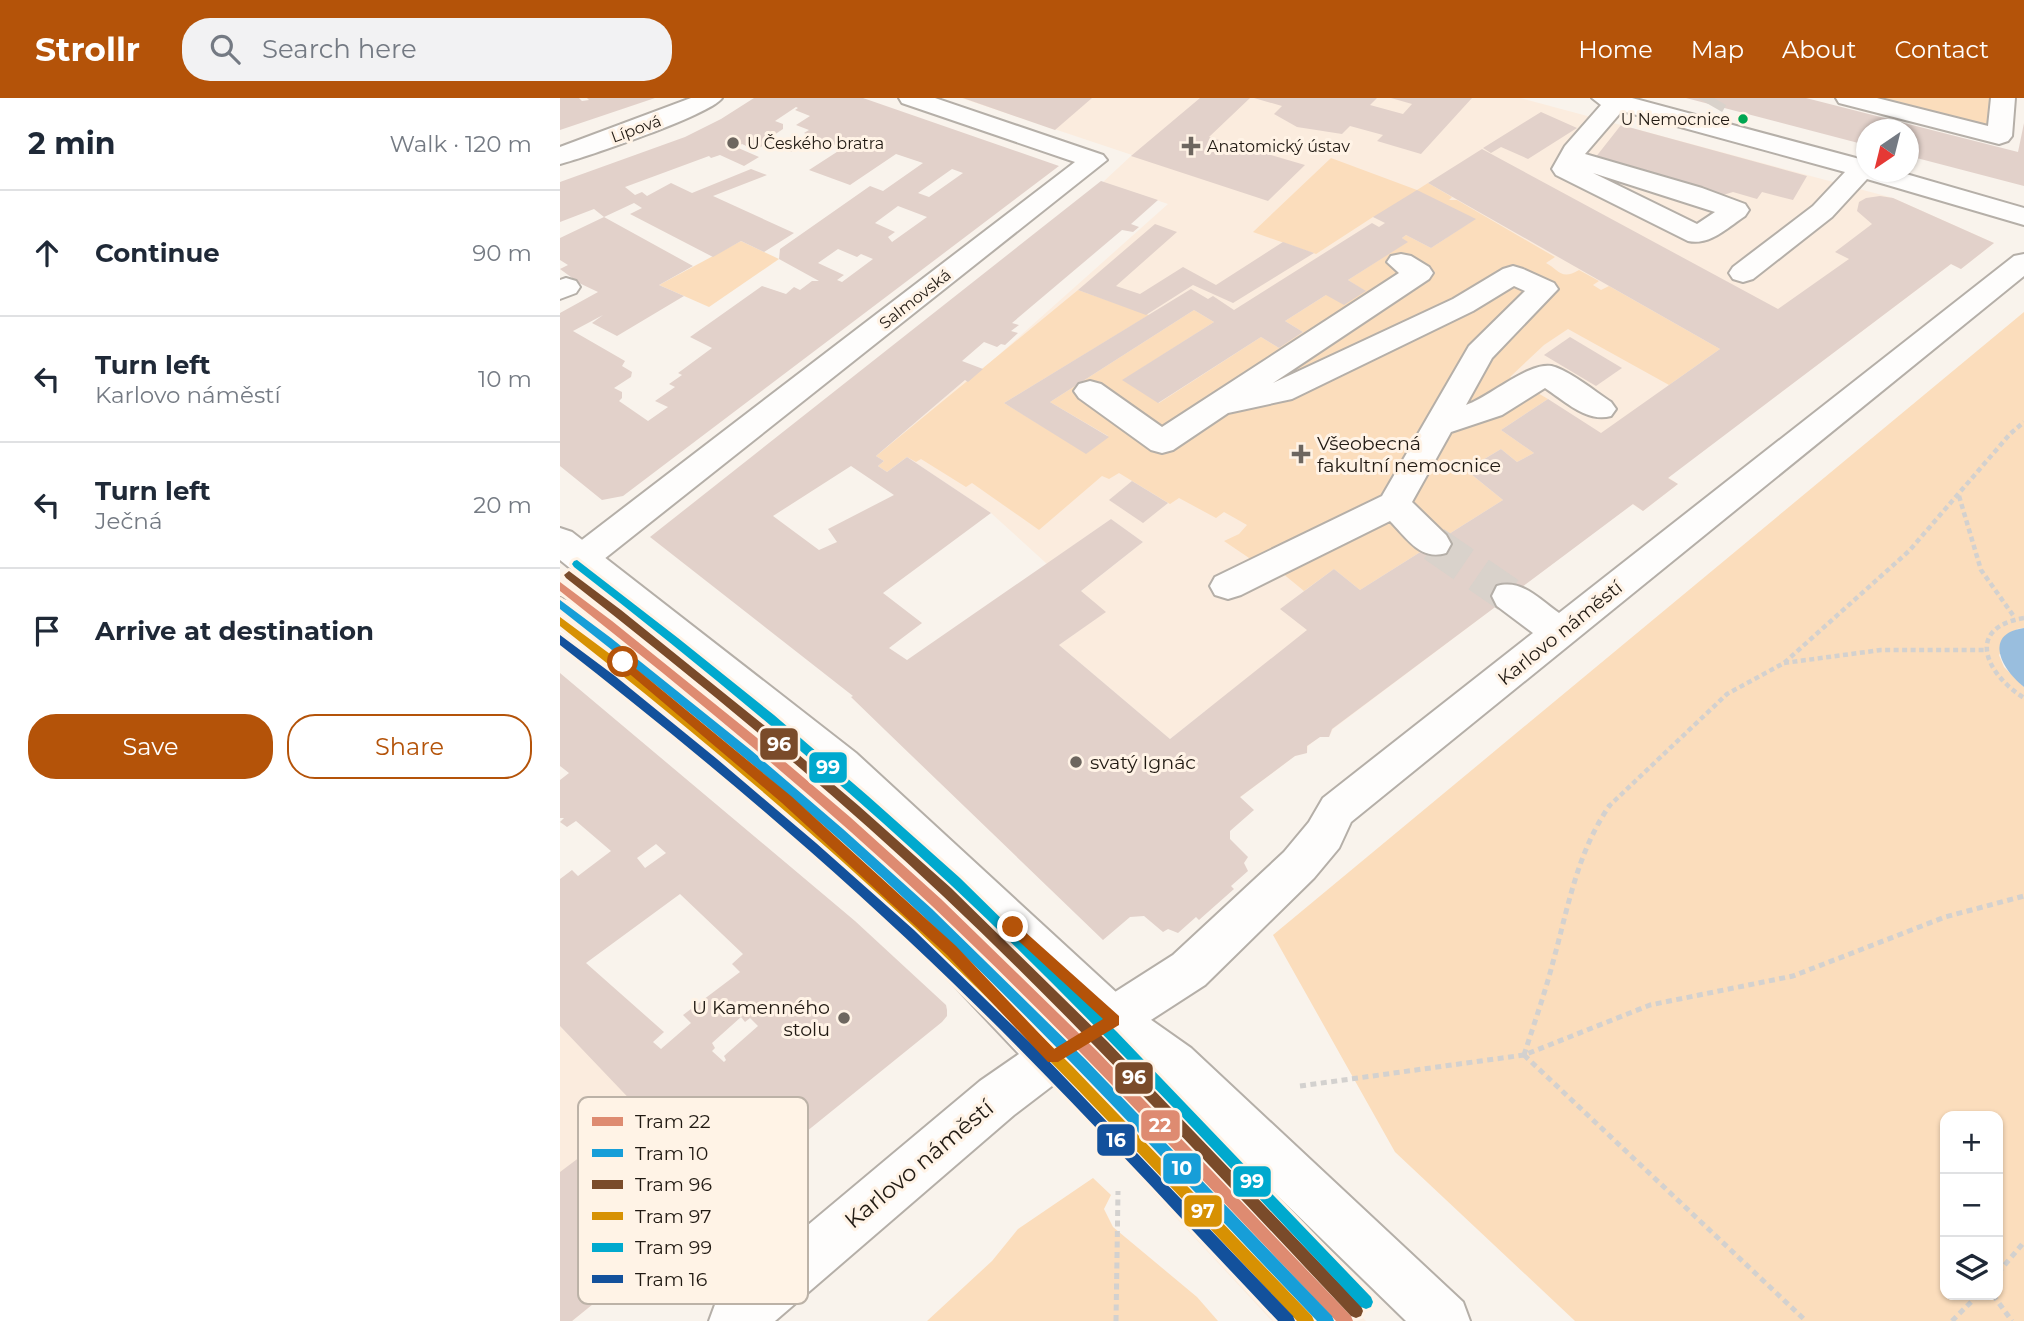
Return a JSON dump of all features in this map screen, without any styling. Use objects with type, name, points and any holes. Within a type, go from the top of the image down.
[{"type":"street","name":"Lípová","points":[[560,156],[681,112],[710,98]]},
{"type":"street","name":"Salmovská","points":[[571,549],[1094,160],[911,98]]},
{"type":"street","points":[[1848,98],[1999,136],[2003,98]]},
{"type":"street","points":[[1571,158],[1693,194],[1735,210],[1698,235],[1565,169],[1571,158],[1610,100],[1704,114],[1856,166]]},
{"type":"street","points":[[1743,273],[1856,180]]},
{"type":"street","points":[[1907,182],[2024,217]]},
{"type":"street","points":[[1090,391],[1162,442],[1419,273],[1401,262]]},
{"type":"street","name":"Karlovo náměstí","points":[[808,1259],[997,1098],[1053,1057],[1189,970],[1268,897],[1324,835],[1337,810],[2024,262]]},
{"type":"street","points":[[1217,405],[1281,392],[1462,305],[1513,275],[1544,289],[1480,353],[1394,504],[1228,586]]},
{"type":"street","points":[[1440,424],[1491,408],[1545,374],[1600,409]]},
{"type":"street","points":[[1394,504],[1434,544]]},
{"type":"street","points":[[571,549],[842,765],[1114,1020],[1175,1064],[1444,1321]]},
{"type":"street","points":[[1510,596],[1560,634]]},
{"type":"street","points":[[560,612],[786,799],[951,951],[1053,1057]]},
{"type":"street","name":"Karlovo náměstí","points":[[735,1321],[755,1304]]},
{"type":"path","points":[[1524,1055],[1557,950],[1580,856],[1601,815],[1614,799],[1727,694],[1784,663],[1909,551],[1989,458],[2024,422]]},
{"type":"path","points":[[1959,496],[1981,570],[2015,618]]},
{"type":"path","points":[[2024,618],[1998,624],[1988,635],[1985,650],[1990,666],[2001,681],[2024,698]]},
{"type":"path","points":[[1784,663],[1881,650],[1985,650]]},
{"type":"path","points":[[1300,1086],[1524,1055],[1650,1005],[1793,976],[1945,917],[2024,896]]},
{"type":"path","points":[[1524,1055],[1806,1321]]},
{"type":"path","points":[[1116,1321],[1118,1191]]},
{"type":"path","points":[[2003,1267],[2024,1242]]},
{"type":"path","points":[[1952,1321],[1973,1300]]},
{"type":"path","points":[[1997,1300],[2012,1321]]},
{"type":"shaded area","name":"Všeobecná fakultní nemocnice","points":[[961,98],[1520,98],[1893,198],[1994,243],[1961,269],[1951,264],[1668,477],[1678,484],[1643,511],[1632,504],[1333,729],[1329,737],[1319,737],[1308,746],[1307,753],[1295,756],[1238,799],[1251,746],[1205,711],[1170,739],[1059,645],[1105,612],[1080,592],[1143,542],[1111,519],[1047,564],[991,513],[889,445],[965,380],[968,381],[983,369],[1168,204],[1103,182],[1132,155]]},
{"type":"shaded area","points":[[1858,98],[1995,98],[1991,126],[1976,127]]},
{"type":"shaded area","points":[[1331,158],[1417,190],[1428,183],[1452,197],[1449,200],[1457,200],[1555,257],[1546,263],[1560,273],[1568,274],[1579,270],[1599,281],[1593,285],[1601,290],[1609,286],[1720,349],[1669,385],[1568,329],[1544,345],[1510,377],[1548,399],[1501,430],[1534,453],[1517,462],[1501,449],[1466,470],[1503,500],[1360,590],[1334,569],[1304,591],[1276,568],[1252,560],[1224,541],[1239,534],[1247,525],[1224,512],[1216,518],[1179,498],[1170,504],[1119,473],[1109,479],[1102,476],[1039,530],[972,483],[966,487],[921,459],[916,462],[907,457],[887,472],[878,466],[884,461],[876,456],[1078,290],[1149,315],[1004,403],[1086,453],[1108,436],[1050,402],[1194,310],[1214,322],[1123,380],[1159,403],[1261,337],[1279,348],[1303,332],[1285,321],[1326,295],[1365,291],[1348,280],[1407,242],[1402,238],[1406,235],[1431,248],[1475,219],[1373,217],[1316,254],[1253,232]]},
{"type":"shaded area","points":[[741,241],[779,259],[709,307],[659,285]]},
{"type":"shaded area","points":[[2024,312],[2024,628],[2017,629],[1999,655],[2004,667],[2024,687],[2024,1321],[1575,1321],[1395,1152],[1273,935]]},
{"type":"shaded area","points":[[560,1026],[628,1097],[578,1097],[578,1304],[593,1304],[572,1321],[560,1321]]},
{"type":"shaded area","points":[[1177,1124],[1366,1321],[1272,1321],[1130,1168]]},
{"type":"shaded area","points":[[1093,1178],[1111,1195],[1104,1209],[1113,1227],[1197,1297],[1218,1321],[927,1321],[992,1261],[1018,1229]]},
{"type":"water","points":[[2024,628],[2024,687],[2003,662],[2000,645],[2003,637]]},
{"type":"building","points":[[560,98],[579,98],[582,101],[589,100],[587,98],[655,98],[560,130]]},
{"type":"building","points":[[754,98],[863,98],[1059,166],[623,496],[602,500],[560,466],[560,313],[598,292],[579,283],[560,269],[568,265],[560,260],[560,238],[604,217],[594,209],[560,222],[560,182],[685,137]],"holes":[[[796,107],[798,108],[795,110],[810,116],[796,125],[809,130],[804,133],[843,148],[809,170],[850,185],[896,154],[923,163],[883,191],[870,186],[780,249],[779,259],[819,281],[812,281],[800,290],[794,287],[786,294],[762,286],[690,337],[712,348],[678,373],[682,375],[669,384],[675,387],[655,401],[668,407],[648,421],[619,401],[622,392],[614,388],[631,377],[632,372],[622,366],[625,361],[573,331],[603,315],[592,323],[617,336],[684,296],[659,285],[693,266],[604,217],[634,203],[642,208],[630,214],[713,257],[741,241],[764,252],[794,233],[713,196],[767,175],[751,169],[692,193],[671,183],[647,196],[642,192],[635,195],[625,187],[709,156],[711,158],[720,155],[744,166],[759,157],[736,147],[742,144],[755,150],[770,142],[776,145],[768,139],[783,129],[783,124],[775,121]],[[952,169],[963,173],[929,197],[918,193]],[[898,206],[927,217],[892,242],[888,237],[895,232],[875,223]],[[838,249],[857,257],[861,254],[873,259],[842,282],[837,280],[844,275],[818,263]]]},
{"type":"building","points":[[963,98],[1092,98],[1055,130]]},
{"type":"building","name":"Anatomický ústav","points":[[1200,98],[1250,98],[1209,137],[1305,165],[1268,201],[1131,156]]},
{"type":"building","name":"Anatomický ústav","points":[[1254,98],[1377,98],[1370,105],[1403,114],[1412,104],[1391,98],[1472,98],[1421,154],[1377,141],[1383,135],[1350,126],[1342,134],[1297,127],[1274,114],[1282,106]]},
{"type":"building","points":[[1686,98],[1806,98],[1888,119],[1856,119],[1856,142]]},
{"type":"building","points":[[1541,112],[1577,128],[1528,159],[1501,147],[1491,153],[1483,148]]},
{"type":"building","points":[[2024,123],[2024,186],[1919,159],[1919,127],[2018,152]]},
{"type":"building","points":[[1621,125],[1807,176],[1793,200],[1762,192],[1757,199],[1733,192],[1723,195],[1595,158]]},
{"type":"building","points":[[797,137],[807,141],[791,152],[781,147]]},
{"type":"building","points":[[1482,149],[1778,309],[1849,259],[1835,252],[1872,224],[1857,211],[1859,202],[1866,198],[1893,198],[1994,243],[1961,269],[1951,264],[1668,478],[1678,484],[1643,511],[1633,504],[1332,729],[1329,737],[1320,737],[1307,746],[1307,753],[1295,756],[1240,797],[1254,810],[1230,831],[1230,839],[1248,857],[1244,863],[1248,871],[1231,886],[1234,889],[1199,920],[1196,917],[1178,933],[1168,929],[1163,932],[1144,916],[1130,917],[1103,940],[851,697],[853,696],[650,537],[1101,181],[1158,200],[1131,224],[1139,227],[1133,232],[1122,230],[1012,323],[1019,325],[1011,331],[1018,333],[1005,345],[997,347],[984,342],[962,361],[983,369],[968,382],[965,380],[876,456],[884,461],[878,466],[887,472],[907,457],[991,513],[883,593],[922,623],[889,648],[907,660],[1111,519],[1143,542],[1081,591],[1106,612],[1059,645],[1170,739],[1307,630],[1280,609],[1334,569],[1360,590],[1503,500],[1466,470],[1501,449],[1517,462],[1534,453],[1501,430],[1548,399],[1601,433],[1720,349],[1428,183]],"holes":[[[851,466],[894,495],[828,529],[837,542],[819,550],[773,516]]]},
{"type":"building","points":[[1417,190],[1476,219],[1431,248],[1406,235],[1402,238],[1408,242],[1348,280],[1366,291],[1344,305],[1326,295],[1285,321],[1303,332],[1279,348],[1261,337],[1158,403],[1122,380],[1214,322],[1194,310],[1050,402],[1109,437],[1086,454],[1004,403],[1191,289],[1208,299],[1213,296],[1234,310],[1372,223],[1379,227],[1385,223],[1373,217]]},
{"type":"building","points":[[1155,224],[1177,232],[1116,286],[1140,294],[1183,267],[1216,285],[1283,242],[1314,253],[1233,303],[1193,285],[1146,315],[1078,290]]},
{"type":"building","points":[[1570,337],[1622,368],[1596,386],[1544,355]]},
{"type":"building","points":[[1132,481],[1168,503],[1143,523],[1109,500]]},
{"type":"building","points":[[560,673],[855,921],[946,1005],[947,1016],[808,1130],[808,1097],[628,1097],[560,1026],[560,879],[572,870],[578,876],[611,851],[576,821],[567,827],[560,822],[564,818],[560,818],[560,780],[569,773],[560,766]],"holes":[[[656,844],[666,853],[645,868],[637,858]],[[680,894],[743,954],[732,964],[740,972],[683,1015],[691,1023],[661,1049],[653,1042],[664,1032],[586,963]],[[741,1017],[745,1022],[750,1018],[758,1026],[724,1056],[724,1062],[712,1051],[715,1048],[712,1043]]]},
{"type":"building","points":[[578,1158],[578,1304],[593,1304],[572,1321],[560,1321],[560,1172]]},
{"type":"tunnel","points":[[1710,105],[1714,98]]},
{"type":"tunnel","points":[[1434,544],[1510,596]]},
{"type":"tram line","name":"99","points":[[577,564],[770,718],[956,882],[1113,1036],[1366,1302]]},
{"type":"tram line","name":"96","points":[[569,575],[761,729],[947,892],[1103,1046],[1356,1311]]},
{"type":"tram line","name":"22","points":[[560,586],[752,740],[846,820],[937,903],[1094,1057],[1346,1321]]},
{"type":"tram line","name":"10","points":[[560,604],[748,754],[928,913],[1081,1063],[1327,1321]]},
{"type":"tram line","name":"97","points":[[560,621],[743,768],[919,924],[1068,1070],[1307,1321]]},
{"type":"tram line","name":"16","points":[[560,639],[663,720],[763,804],[909,934],[1041,1063],[1288,1321]]},
{"type":"place","name":"U Nemocnice","points":[[1743,119]]},
{"type":"place","name":"U Českého bratra","points":[[733,143]]},
{"type":"place","name":"Anatomický ústav","points":[[1191,146]]},
{"type":"place","name":"Všeobecná fakultní nemocnice","points":[[1301,454]]},
{"type":"place","name":"svatý Ignác","points":[[1076,762]]},
{"type":"place","name":"U Kamenného stolu","points":[[844,1018]]},
{"type":"route","points":[[623,662],[786,799],[951,951],[1053,1057],[1114,1020],[1013,927]]}]
